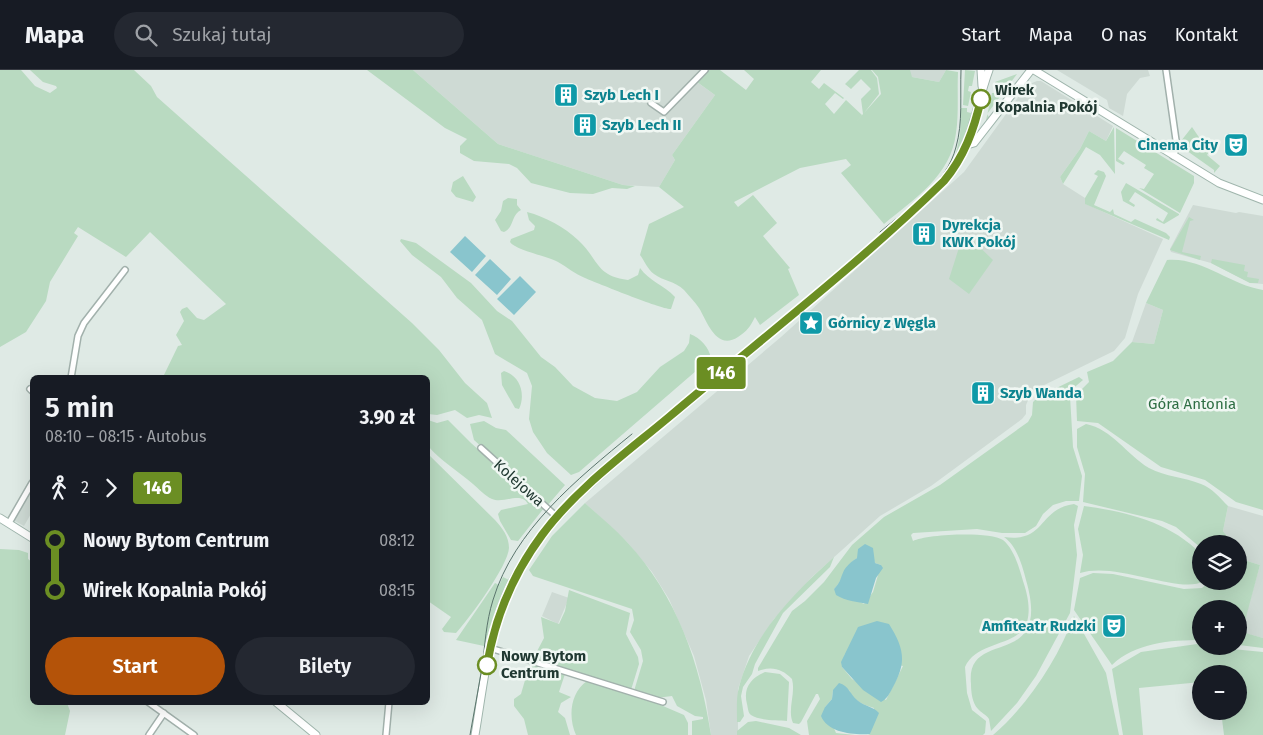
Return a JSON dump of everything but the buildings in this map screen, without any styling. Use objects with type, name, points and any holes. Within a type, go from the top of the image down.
[{"type":"street","points":[[652,103],[664,112],[705,70]]},
{"type":"street","points":[[981,70],[982,89]]},
{"type":"street","points":[[474,735],[490,648],[498,618],[525,559],[557,517],[592,482],[804,304],[932,192],[956,167],[967,145],[989,70]]},
{"type":"street","points":[[967,145],[974,143],[1032,70],[1224,186],[1263,200]]},
{"type":"street","points":[[1166,70],[1177,147],[1173,156]]},
{"type":"street","points":[[72,375],[78,336],[84,323],[125,270]]},
{"type":"street","name":"Kolejowa","points":[[481,448],[557,517]]},
{"type":"street","points":[[8,523],[30,486]]},
{"type":"street","points":[[0,518],[30,537]]},
{"type":"street","points":[[490,648],[662,702]]},
{"type":"street","points":[[152,705],[194,735]]},
{"type":"street","points":[[282,705],[316,735]]},
{"type":"street","points":[[386,735],[389,705]]},
{"type":"street","points":[[149,735],[164,713]]},
{"type":"shaded area","points":[[413,70],[703,70],[694,80],[715,95],[672,155],[675,160],[659,187],[623,185],[498,144]]},
{"type":"shaded area","points":[[901,70],[946,70],[939,82],[912,77]]},
{"type":"shaded area","points":[[1057,70],[1148,70],[1150,76],[1140,78],[1127,94],[1123,116],[1109,108],[1107,100]]},
{"type":"shaded area","points":[[1041,81],[1113,126],[1106,141],[1089,131],[1080,149],[1060,177],[1063,184],[1085,198],[1086,204],[1163,239],[1138,294],[1125,338],[1114,351],[1032,391],[1026,405],[1026,414],[1022,419],[931,486],[880,516],[813,576],[774,619],[749,656],[738,689],[738,735],[711,735],[706,700],[694,656],[669,599],[652,572],[627,542],[585,503],[781,337],[964,172],[1027,85]]},
{"type":"shaded area","points":[[1193,205],[1263,216],[1263,284],[1250,283],[1211,263],[1171,252],[1170,249]]},
{"type":"shaded area","points":[[1146,303],[1163,310],[1154,344],[1132,342]]},
{"type":"shaded area","points":[[30,490],[30,516],[24,526],[13,520]]},
{"type":"shaded area","points":[[1228,506],[1263,516],[1263,638],[1247,634],[1247,611],[1260,565],[1247,561],[1247,535],[1226,535],[1223,531]]},
{"type":"shaded area","points":[[552,592],[569,598],[558,624],[542,616]]},
{"type":"green space","points":[[0,70],[21,70],[35,86],[50,93],[57,88],[56,86],[43,82],[30,70],[134,70],[151,86],[157,97],[412,323],[439,350],[465,383],[487,403],[492,418],[479,415],[467,418],[455,410],[437,415],[430,414],[430,375],[164,375],[178,346],[182,345],[176,335],[184,321],[180,312],[182,309],[187,307],[197,318],[204,320],[226,304],[150,232],[126,257],[78,227],[74,233],[78,236],[50,282],[46,301],[26,332],[0,347]]},
{"type":"green space","points":[[367,70],[413,70],[498,144],[623,185],[635,186],[627,189],[612,188],[593,194],[570,193],[531,183],[517,168],[509,164],[474,161],[460,153],[460,146],[467,139],[445,128]]},
{"type":"green space","points":[[708,70],[720,70],[746,90],[754,79],[744,70],[821,70],[811,82],[819,89],[824,83],[844,98],[835,93],[825,104],[834,114],[846,100],[862,115],[856,122],[863,114],[861,99],[871,89],[861,79],[851,89],[845,84],[859,70],[871,70],[877,78],[879,94],[864,113],[881,94],[878,77],[872,70],[910,70],[912,77],[939,82],[946,70],[958,72],[956,133],[953,148],[947,162],[919,196],[884,224],[841,173],[851,165],[846,159],[800,168],[734,202],[738,207],[753,195],[777,223],[763,236],[790,268],[788,269],[799,295],[760,325],[755,317],[746,331],[730,340],[724,340],[713,333],[697,306],[684,290],[654,274],[640,255],[649,224],[684,207],[659,187],[675,160],[672,155],[715,95],[697,82]]},
{"type":"green space","points":[[965,70],[975,71],[972,86],[969,86],[968,91],[971,92],[968,106],[963,105]]},
{"type":"green space","points":[[1017,74],[988,113],[992,93],[995,93],[995,82]]},
{"type":"green space","points":[[961,108],[967,108],[967,112],[971,113],[969,128],[954,162],[960,135]]},
{"type":"green space","points":[[987,114],[990,119],[985,125]]},
{"type":"green space","points":[[1114,127],[1115,174],[1100,155],[1086,147],[1063,184],[1060,177],[1080,149],[1089,131],[1106,141]]},
{"type":"green space","points":[[1192,127],[1209,152],[1207,155],[1220,166],[1214,173],[1214,170],[1183,148],[1181,141]]},
{"type":"green space","points":[[1116,128],[1194,176],[1194,183],[1180,213],[1139,188],[1144,189],[1154,174],[1144,168],[1146,165],[1124,151],[1118,159],[1125,163],[1123,165],[1116,161]]},
{"type":"green space","points":[[1098,170],[1104,172],[1106,176],[1094,205],[1110,212],[1113,209],[1114,214],[1131,222],[1135,219],[1166,233],[1170,237],[1169,240],[1085,204],[1085,198],[1098,176],[1094,174]]},
{"type":"green space","points":[[463,176],[476,197],[473,202],[456,197],[451,191],[453,182]]},
{"type":"green space","points":[[1126,183],[1179,215],[1164,224],[1156,220],[1157,218],[1163,222],[1168,213],[1135,192],[1129,201],[1135,205],[1134,207],[1123,201],[1121,192]]},
{"type":"green space","points":[[508,198],[517,199],[517,205],[521,210],[509,228],[504,232],[501,231],[495,220],[501,211],[503,201]]},
{"type":"green space","points":[[527,212],[548,220],[567,231],[585,247],[598,266],[609,275],[628,280],[638,275],[640,268],[675,297],[671,309],[643,301],[592,281],[578,275],[558,262],[513,245],[510,242],[511,239],[534,230],[535,226],[529,220]]},
{"type":"green space","points":[[1189,217],[1194,220],[1190,221],[1182,252],[1201,256],[1200,260],[1170,250]]},
{"type":"green space","points":[[966,234],[993,260],[969,294],[949,279],[963,235]]},
{"type":"green space","points":[[401,239],[416,243],[471,283],[497,311],[512,321],[541,357],[555,367],[573,386],[595,398],[617,401],[637,392],[660,367],[684,351],[689,343],[690,334],[704,344],[711,358],[579,472],[571,475],[547,453],[533,432],[529,419],[532,386],[527,373],[495,354],[482,320],[457,298],[441,277],[412,255],[400,241]]},
{"type":"green space","points":[[1212,259],[1245,265],[1244,271],[1248,272],[1247,277],[1259,279],[1258,283],[1250,283],[1211,263]]},
{"type":"green space","name":"Góra Antonia","points":[[1167,260],[1180,260],[1192,263],[1239,283],[1263,290],[1263,510],[1236,502],[1205,480],[1161,467],[1098,423],[1077,421],[1076,395],[1089,382],[1087,372],[1113,361],[1132,342],[1154,344],[1163,310],[1146,303]]},
{"type":"green space","points":[[504,371],[510,373],[520,386],[522,397],[519,409],[515,408],[502,385],[501,373]]},
{"type":"green space","points":[[1079,377],[1083,380],[1070,391],[1073,447],[1082,476],[1079,501],[1066,501],[1053,505],[1043,514],[1036,526],[1025,533],[1002,533],[977,529],[913,533],[911,535],[913,541],[958,534],[996,537],[1007,544],[1018,564],[1026,590],[1029,611],[1023,630],[1016,636],[979,652],[971,658],[965,667],[967,693],[972,710],[986,721],[985,733],[983,735],[868,735],[870,734],[874,708],[856,700],[849,690],[833,690],[832,699],[825,707],[836,733],[855,735],[809,735],[807,721],[820,699],[818,694],[816,694],[801,722],[799,724],[793,723],[791,718],[792,679],[776,669],[758,671],[792,611],[824,582],[852,545],[884,517],[940,485],[1028,422],[1032,415],[1033,402],[1038,397]],"holes":[[[857,558],[873,558],[875,563],[881,565],[873,592],[864,604],[842,597],[834,589],[846,569]],[[845,654],[903,666],[886,700],[852,679],[842,667]]]},
{"type":"green space","points":[[448,420],[544,508],[518,541],[511,540],[498,514],[501,510],[528,504],[525,500],[521,498],[497,500],[489,498],[430,448],[430,421],[437,423]]},
{"type":"green space","points":[[484,421],[496,428],[506,430],[565,485],[547,506],[474,440],[470,424]]},
{"type":"green space","points":[[1086,424],[1104,431],[1149,468],[1205,486],[1228,506],[1223,531],[1226,535],[1192,535],[1192,540],[1176,527],[1162,521],[1083,502],[1085,474],[1077,447],[1077,429]]},
{"type":"green space","points":[[430,456],[495,520],[505,532],[509,544],[507,556],[495,579],[456,633],[444,632],[442,629],[451,617],[430,602]]},
{"type":"green space","points":[[585,503],[627,542],[645,563],[673,608],[693,657],[711,735],[692,735],[692,721],[703,719],[703,717],[695,716],[677,706],[672,696],[656,698],[634,691],[643,661],[641,650],[630,632],[634,620],[632,609],[533,576],[529,570],[552,536]]},
{"type":"green space","points":[[1074,504],[1078,506],[1074,525],[1077,555],[1070,613],[1036,676],[1017,703],[991,731],[989,719],[978,709],[973,700],[971,684],[973,667],[981,656],[1019,638],[1028,627],[1031,609],[1021,562],[1012,545],[1004,537],[1018,538],[1028,535],[1035,531],[1054,512],[1062,507]]},
{"type":"green space","points":[[1084,506],[1132,515],[1162,526],[1192,546],[1192,584],[1180,584],[1111,571],[1095,570],[1080,573],[1083,555],[1078,529]]},
{"type":"green space","points":[[0,549],[19,550],[28,553],[28,559],[30,560],[30,705],[68,705],[70,711],[65,735],[0,735]]},
{"type":"green space","points":[[834,557],[830,567],[783,613],[755,664],[752,674],[743,687],[741,696],[744,716],[740,722],[737,722],[739,687],[754,649],[790,600]]},
{"type":"green space","points":[[1247,561],[1260,565],[1247,613],[1247,600],[1192,600],[1192,640],[1165,642],[1142,647],[1112,665],[1074,610],[1080,578],[1093,573],[1113,574],[1184,589],[1247,590]]},
{"type":"green space","points":[[503,577],[509,580],[499,601],[484,646],[456,640],[495,583],[499,585]]},
{"type":"green space","points":[[569,590],[630,613],[626,634],[638,657],[639,664],[631,690],[547,664],[545,660],[537,660],[534,657],[544,638],[541,617],[559,624],[565,611]]},
{"type":"green space","points":[[1074,616],[1106,673],[1119,735],[993,735],[1018,710],[1041,680],[1060,649]]},
{"type":"green space","points":[[1247,633],[1263,638],[1263,648],[1247,646]]},
{"type":"green space","points":[[1192,645],[1192,655],[1247,655],[1247,650],[1263,652],[1263,735],[1224,735],[1222,720],[1247,720],[1247,665],[1192,665],[1192,683],[1139,688],[1143,735],[1123,735],[1112,669],[1141,652]]},
{"type":"green space","points":[[530,663],[565,674],[559,692],[571,697],[561,703],[558,712],[565,718],[570,735],[528,735],[524,719],[514,706],[514,699],[521,694]]},
{"type":"green space","points":[[765,672],[780,674],[789,682],[787,721],[759,718],[749,713],[746,699],[747,689],[755,677]]},
{"type":"green space","points":[[587,681],[642,697],[684,715],[688,723],[688,735],[576,735],[572,721],[572,706],[577,692]]},
{"type":"green space","points":[[756,721],[789,728],[801,735],[737,735],[737,731],[748,722]]},
{"type":"water","points":[[465,236],[486,256],[472,272],[450,252]]},
{"type":"water","points":[[490,259],[511,279],[497,295],[475,275]]},
{"type":"water","points":[[520,276],[536,292],[514,315],[497,299]]},
{"type":"water","points":[[865,544],[873,548],[875,563],[883,568],[876,578],[868,604],[840,597],[836,595],[834,589],[838,585],[844,570],[857,558],[858,549]]},
{"type":"water","points":[[877,621],[889,624],[898,640],[902,655],[897,678],[888,696],[881,702],[863,690],[842,667],[841,662],[858,627]]},
{"type":"water","points":[[839,683],[845,686],[860,702],[879,713],[870,734],[842,732],[824,722],[821,716],[825,707],[832,699],[833,690]]},
{"type":"tram line","points":[[880,232],[935,184],[951,160],[960,128],[961,70]]},
{"type":"tram line","points":[[470,735],[489,617],[493,600],[503,575],[516,551],[550,508],[590,469],[632,434]]},
{"type":"bus line","name":"146","points":[[487,665],[494,628],[505,598],[525,559],[543,533],[592,482],[804,304],[944,181],[962,157],[976,120],[981,99]]},
{"type":"place","name":"Szyb Lech I","points":[[566,95]]},
{"type":"place","name":"Wirek Kopalnia Pokój","points":[[981,99]]},
{"type":"place","name":"Szyb Lech II","points":[[585,125]]},
{"type":"place","name":"Cinema City","points":[[1236,145]]},
{"type":"place","name":"Dyrekcja KWK Pokój","points":[[924,234]]},
{"type":"place","name":"Górnicy z Węgla","points":[[811,323]]},
{"type":"place","name":"Szyb Wanda","points":[[983,393]]},
{"type":"place","name":"Amfiteatr Rudzki","points":[[1114,626]]},
{"type":"place","name":"Nowy Bytom Centrum","points":[[487,665]]}]
